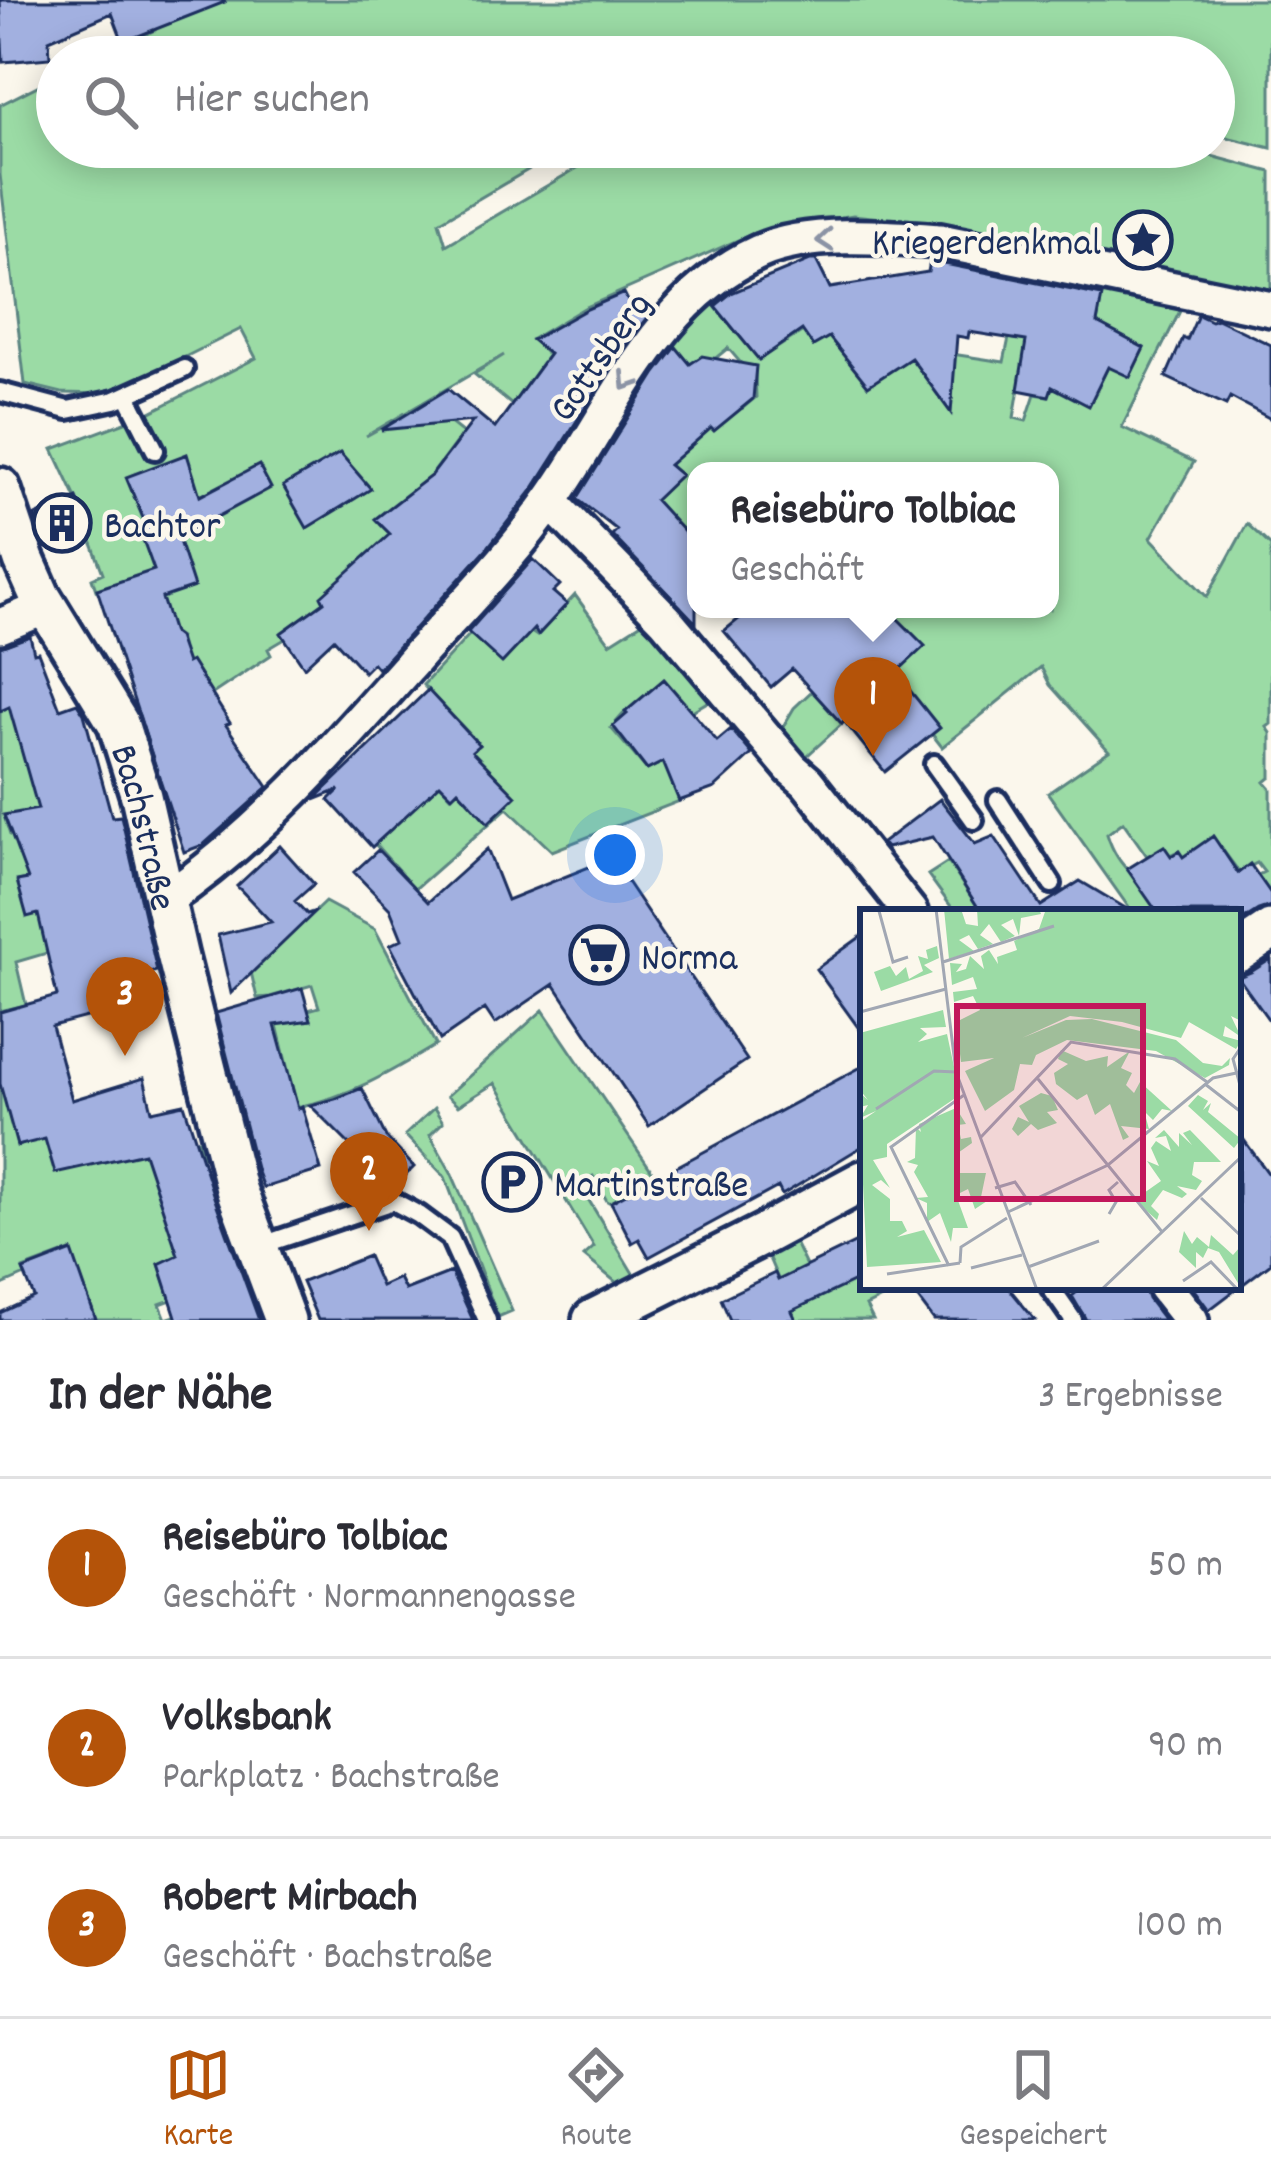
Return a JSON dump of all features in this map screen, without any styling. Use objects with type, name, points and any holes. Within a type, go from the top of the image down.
[{"type":"street","name":"Gottsberg","points":[[164,900],[224,855],[324,760],[508,556],[550,502],[679,309],[710,281],[761,250],[832,238],[940,241],[1271,309]]},
{"type":"street","name":"Bachstraße","points":[[0,488],[46,607],[118,723],[141,796],[236,1190],[285,1320]]},
{"type":"street","points":[[550,502],[666,620],[807,782],[908,909]]},
{"type":"street","points":[[0,626],[46,607]]},
{"type":"street","points":[[1241,950],[1271,930]]},
{"type":"street","points":[[593,1320],[860,1183]]},
{"type":"street","points":[[1167,1290],[1191,1320]]},
{"type":"lane","points":[[0,392],[68,410],[127,395],[184,369]]},
{"type":"lane","points":[[127,395],[155,450]]},
{"type":"lane","points":[[934,764],[974,820]]},
{"type":"lane","points":[[998,800],[1052,884]]},
{"type":"lane","points":[[257,1247],[393,1201],[450,1238],[487,1320]]},
{"type":"lane","points":[[1052,1290],[1073,1320]]},
{"type":"green space","points":[[141,0],[1271,0],[1271,148],[1235,139],[1235,36],[142,36],[155,30]]},
{"type":"green space","points":[[36,87],[36,168],[531,168],[439,222],[446,245],[577,168],[1235,168],[1235,162],[1271,172],[1271,295],[927,223],[853,215],[754,233],[584,308],[532,339],[548,355],[512,405],[474,374],[504,355],[366,436],[425,403],[463,433],[419,492],[381,525],[390,534],[329,644],[306,615],[282,632],[285,639],[268,649],[271,655],[211,695],[178,651],[179,637],[133,578],[96,590],[92,578],[103,573],[90,528],[53,449],[147,414],[256,358],[241,329],[103,394],[62,393],[25,384],[0,175],[0,105]]},
{"type":"green space","points":[[1103,290],[1182,307],[1122,427],[1194,462],[1151,538],[1207,597],[1247,524],[1271,546],[1271,724],[1267,727],[1271,777],[1265,782],[1271,789],[1271,894],[1258,875],[1264,872],[1257,863],[1239,872],[1213,837],[1183,857],[1178,851],[1170,855],[1164,846],[1147,856],[1123,822],[1107,834],[1118,858],[1142,881],[1176,898],[1160,909],[1130,909],[1048,793],[1109,751],[1050,685],[1041,667],[942,747],[889,679],[896,618],[1059,618],[1059,462],[687,462],[687,527],[673,532],[669,516],[655,500],[680,475],[661,457],[731,394],[743,408],[756,397],[755,373],[728,348],[712,361],[691,366],[666,341],[709,299],[755,355],[763,357],[803,331],[1004,362],[1009,338],[1030,341],[1014,418],[1026,421],[1035,394],[1048,396],[1055,381],[1097,389],[1109,365],[1130,376],[1144,348],[1097,323]]},
{"type":"green space","points":[[575,595],[610,643],[648,619],[714,698],[692,711],[664,679],[611,728],[647,770],[677,756],[685,799],[552,851],[507,808],[415,889],[375,844],[420,763],[451,796],[458,790],[477,810],[460,761],[479,744],[423,685],[470,634],[503,662],[531,632],[537,636]]},
{"type":"green space","points":[[812,691],[842,724],[799,763],[778,735],[794,708]]},
{"type":"green space","points":[[10,707],[59,806],[4,816],[10,835],[44,830],[37,877],[18,881],[92,898],[47,953],[16,962],[26,1005],[0,1011],[0,711]]},
{"type":"green space","points":[[948,862],[979,909],[953,909],[928,875]]},
{"type":"green space","points":[[325,902],[375,929],[436,1045],[352,1090],[297,1107],[277,1025],[311,1020],[308,1010],[319,1007],[312,985],[257,998],[251,972]]},
{"type":"green space","points":[[543,1010],[668,1195],[625,1211],[607,1201],[593,1176],[579,1184],[634,1275],[617,1283],[584,1256],[594,1247],[495,1083],[458,1106],[447,1096]]},
{"type":"green space","points":[[0,1084],[86,1129],[95,1163],[198,1140],[203,1156],[169,1166],[188,1254],[159,1264],[171,1300],[160,1304],[166,1319],[178,1315],[227,1320],[96,1320],[71,1251],[23,1269],[25,1275],[0,1286]]},
{"type":"green space","points":[[434,1108],[443,1122],[430,1135],[512,1311],[498,1317],[445,1177],[405,1135]]},
{"type":"green space","points":[[795,1243],[806,1266],[860,1276],[860,1290],[897,1290],[866,1306],[873,1320],[782,1320],[793,1314],[768,1256]]},
{"type":"building","points":[[0,0],[225,2],[138,36],[121,36],[112,13],[58,36],[36,36],[36,59],[3,62]]},
{"type":"building","points":[[816,260],[830,288],[928,272],[930,261],[1102,296],[1097,323],[1144,348],[1130,377],[1108,367],[1089,406],[1052,387],[1049,396],[1018,390],[1026,341],[969,332],[968,338],[957,336],[951,413],[911,358],[868,386],[829,337],[813,346],[802,330],[759,360],[715,306],[731,293]]},
{"type":"building","points":[[624,293],[629,303],[645,300],[655,307],[534,488],[489,546],[378,669],[373,663],[364,672],[334,639],[304,667],[281,633],[324,602],[321,596],[390,534],[375,519],[432,475],[473,421],[381,430],[448,389],[495,428],[549,354],[532,340]]},
{"type":"building","points":[[1198,315],[1271,345],[1271,419],[1230,397],[1226,405],[1166,377]]},
{"type":"building","points":[[676,347],[690,364],[702,356],[756,366],[753,399],[669,465],[681,475],[655,500],[687,535],[687,614],[612,535],[617,530],[577,499]]},
{"type":"building","points":[[340,453],[371,489],[307,528],[283,486]]},
{"type":"building","points":[[187,454],[200,496],[259,465],[271,488],[178,538],[194,587],[162,598],[187,663],[191,661],[268,787],[203,845],[184,852],[97,589],[154,570],[138,526],[145,523],[126,477]]},
{"type":"building","name":"Bachtor","points":[[77,498],[90,529],[46,547],[35,516]]},
{"type":"building","points":[[533,559],[560,585],[553,592],[567,604],[538,635],[534,629],[502,663],[468,632]]},
{"type":"building","points":[[740,618],[897,618],[925,646],[896,673],[940,728],[885,772],[844,721],[842,724],[792,669],[771,687],[724,631]]},
{"type":"building","points":[[30,636],[60,709],[77,703],[84,714],[112,817],[121,816],[157,971],[111,983],[117,1009],[52,1026],[72,1100],[144,1078],[152,1111],[184,1104],[259,1320],[177,1320],[159,1264],[178,1255],[144,1153],[55,1173],[45,1139],[17,1146],[0,1084],[0,1012],[57,996],[38,914],[27,917],[17,881],[28,879],[4,815],[38,809],[9,707],[0,711],[0,647]]},
{"type":"building","points":[[664,679],[717,741],[731,729],[752,754],[715,788],[679,801],[663,762],[647,770],[613,726]]},
{"type":"building","points":[[428,690],[479,745],[472,751],[516,796],[488,823],[458,790],[452,796],[440,784],[372,847],[329,800],[339,790],[314,800]]},
{"type":"building","points":[[940,799],[975,844],[994,836],[1041,906],[1080,881],[1127,909],[979,909],[933,837],[886,848],[882,843]]},
{"type":"building","points":[[1213,836],[1238,873],[1250,864],[1271,894],[1271,906],[1241,921],[1241,909],[1155,909],[1127,869],[1164,846],[1171,856],[1179,851],[1183,857]]},
{"type":"building","points":[[280,846],[314,884],[295,901],[307,914],[316,911],[231,993],[218,935],[271,922],[237,886]]},
{"type":"building","points":[[487,849],[507,900],[611,858],[747,1060],[649,1126],[554,984],[495,1024],[485,1009],[440,1040],[390,945],[402,939],[390,909],[354,872],[378,850],[428,902]]},
{"type":"building","points":[[860,937],[860,1030],[816,969]]},
{"type":"building","points":[[1271,959],[1271,1023],[1241,981],[1241,976]]},
{"type":"building","points":[[302,988],[311,1020],[275,1025],[321,1170],[263,1188],[216,1013]]},
{"type":"building","points":[[860,1068],[860,1148],[782,1195],[778,1187],[649,1257],[639,1239],[632,1243],[611,1202]]},
{"type":"building","points":[[362,1088],[386,1137],[414,1167],[393,1188],[310,1105]]},
{"type":"building","points":[[1241,1136],[1271,1177],[1271,1263],[1241,1286]]},
{"type":"building","points":[[860,1240],[860,1278],[792,1311],[796,1320],[730,1320],[721,1299],[775,1273],[778,1280]]},
{"type":"building","points":[[72,1251],[96,1320],[0,1320],[0,1313],[34,1297],[23,1270]]},
{"type":"building","points":[[368,1256],[381,1286],[399,1278],[405,1290],[451,1272],[473,1320],[318,1320],[302,1282]]},
{"type":"building","points":[[911,1290],[1010,1290],[1035,1320],[934,1320]]},
{"type":"building","points":[[1079,1290],[1145,1290],[1164,1320],[1086,1320],[1072,1296]]},
{"type":"building","points":[[1194,1290],[1235,1290],[1209,1310]]},
{"type":"place","name":"Kriegerdenkmal","points":[[1143,240]]},
{"type":"place","name":"Bachtor","points":[[62,523]]},
{"type":"place","name":"Reisebüro Tolbiac","points":[[873,756]]},
{"type":"place","name":"Norma","points":[[599,955]]},
{"type":"place","name":"Robert Mirbach","points":[[125,1056]]},
{"type":"place","name":"Martinstraße","points":[[512,1182]]},
{"type":"place","name":"Volksbank","points":[[369,1231]]}]
